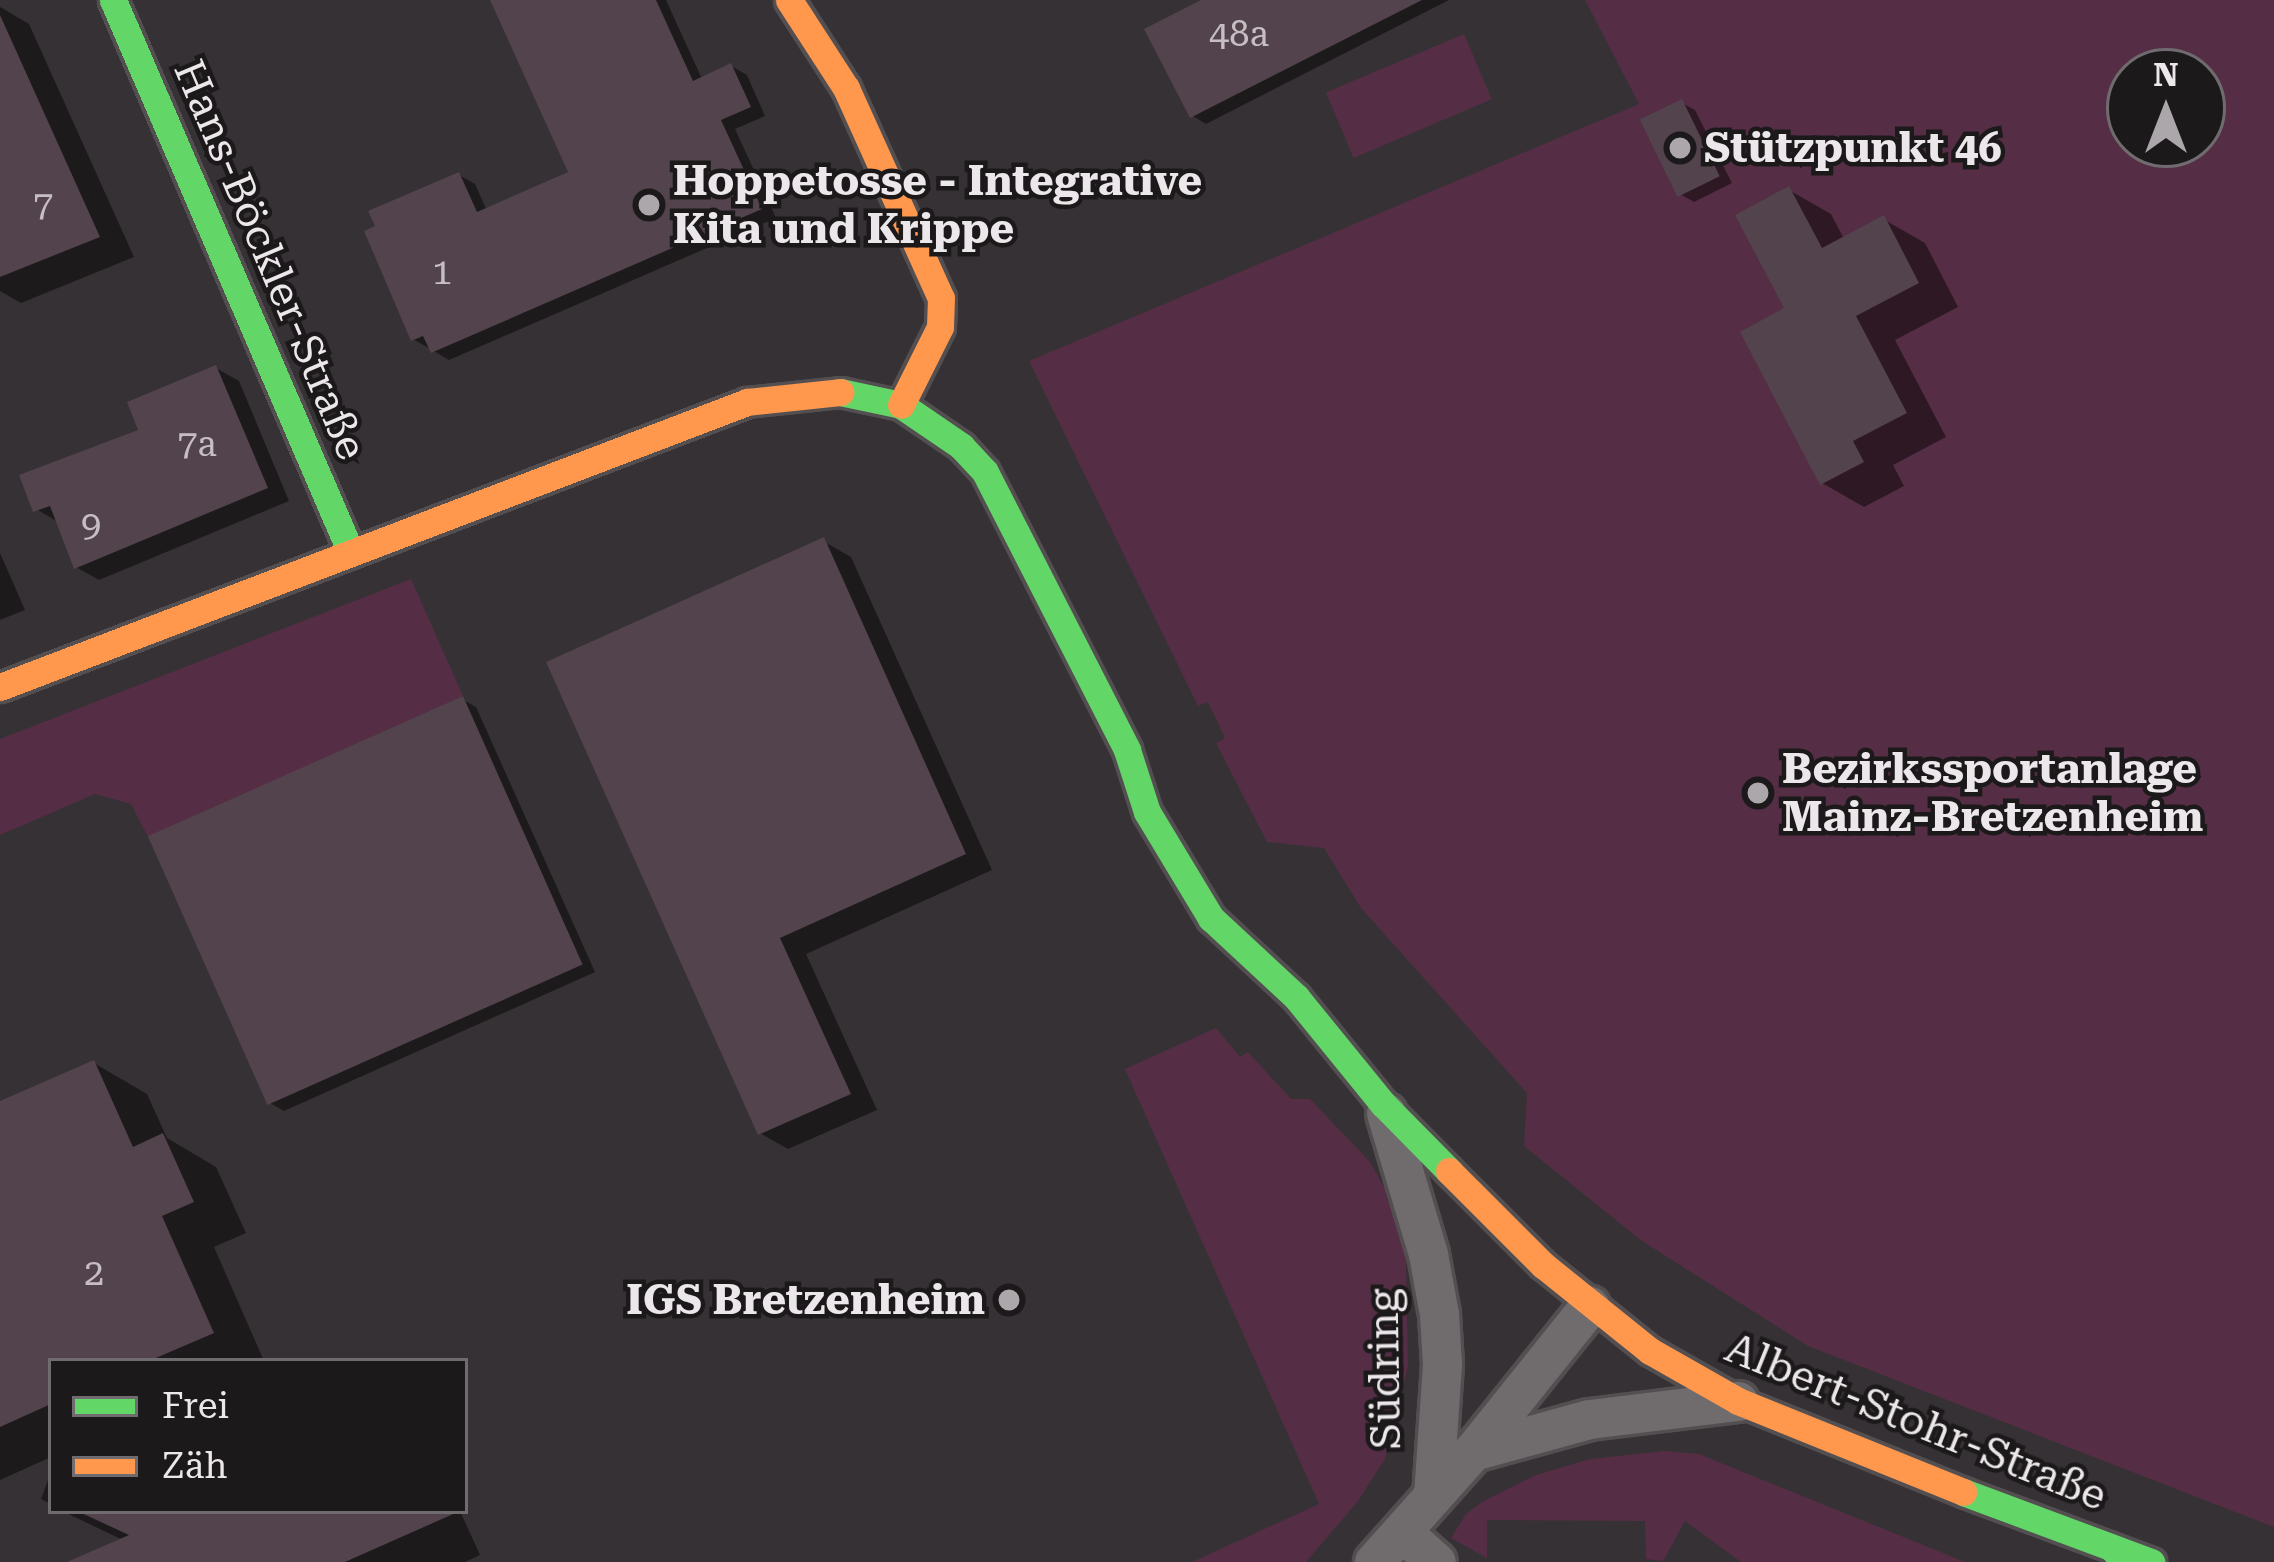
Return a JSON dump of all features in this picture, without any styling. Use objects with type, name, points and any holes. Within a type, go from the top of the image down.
[{"type":"street","name":"Hans-Böckler-Straße","points":[[113,0],[351,553]]},
{"type":"street","points":[[0,687],[747,402],[827,389],[901,405],[940,328],[941,298],[846,88],[789,0]]},
{"type":"street","name":"Albert-Stohr-Straße","points":[[901,405],[946,435],[985,472],[1127,750],[1147,812],[1211,918],[1296,997],[1383,1104],[1486,1212],[1589,1306],[1650,1351],[1738,1400],[2118,1555],[2151,1562]]},
{"type":"street","name":"Albert-Stohr-Straße","points":[[1127,750],[1178,799]]},
{"type":"street","name":"Albert-Stohr-Straße","points":[[1252,920],[1296,997]]},
{"type":"street","name":"Südring","points":[[1383,1104],[1428,1254],[1438,1314],[1442,1364],[1433,1496]]},
{"type":"street","name":"Südring","points":[[1374,1562],[1473,1451],[1589,1306]]},
{"type":"street","name":"Südring","points":[[1473,1451],[1589,1419],[1738,1400]]},
{"type":"street","points":[[1402,1532],[1436,1562]]},
{"type":"shaded area","name":"Bezirkssportanlage Mainz-Bretzenheim","points":[[1585,0],[2274,0],[2274,1527],[1808,1346],[1642,1241],[1524,1146],[1527,1093],[1361,908],[1324,848],[1267,842],[1216,743],[1225,738],[1208,702],[1198,706],[1029,361],[1639,104]]},
{"type":"shaded area","points":[[1464,34],[1492,99],[1354,158],[1326,93]]},
{"type":"shaded area","points":[[411,579],[463,696],[148,837],[131,804],[95,794],[0,835],[0,739]]},
{"type":"shaded area","points":[[1216,1028],[1240,1057],[1248,1052],[1291,1099],[1310,1099],[1370,1162],[1396,1209],[1406,1260],[1408,1366],[1385,1459],[1358,1501],[1306,1562],[1192,1562],[1319,1504],[1125,1069]]},
{"type":"shaded area","points":[[1664,1451],[1699,1454],[1965,1562],[1741,1562],[1685,1521],[1663,1561],[1646,1559],[1645,1521],[1487,1520],[1487,1558],[1451,1538],[1466,1514],[1482,1502],[1536,1475],[1590,1459]]},
{"type":"building","points":[[490,0],[656,0],[693,81],[731,63],[751,107],[721,120],[762,209],[431,353],[423,336],[411,341],[364,231],[375,226],[368,211],[459,172],[477,212],[568,172]]},
{"type":"building","points":[[1201,0],[1422,0],[1190,118],[1144,29]]},
{"type":"building","points":[[0,15],[100,237],[0,277]]},
{"type":"building","name":"Stützpunkt 46","points":[[1682,99],[1720,176],[1677,197],[1640,120]]},
{"type":"building","points":[[1789,186],[1822,248],[1884,215],[1919,283],[1856,316],[1907,413],[1853,441],[1864,462],[1820,485],[1740,332],[1784,308],[1735,215]]},
{"type":"building","points":[[216,365],[268,488],[74,569],[50,506],[33,512],[19,475],[138,430],[127,402]]},
{"type":"building","points":[[824,537],[966,854],[780,938],[851,1094],[758,1135],[546,662]]},
{"type":"building","points":[[463,696],[583,965],[267,1105],[148,836]]},
{"type":"building","points":[[94,1060],[133,1147],[163,1133],[194,1202],[162,1216],[214,1333],[156,1358],[48,1358],[48,1405],[0,1427],[0,1101]]},
{"type":"building","points":[[84,1514],[453,1514],[345,1562],[67,1562],[129,1535]]},
{"type":"traffic: fast","points":[[113,0],[351,553]]},
{"type":"traffic: fast","points":[[840,392],[901,405],[961,446],[985,472],[1127,750],[1147,812],[1211,918],[1296,997],[1383,1104],[1449,1171]]},
{"type":"traffic: fast","points":[[1963,1492],[2151,1562]]},
{"type":"traffic: fast","points":[[2112,1548],[2125,1562]]},
{"type":"traffic: slow","points":[[789,0],[846,88],[941,298],[940,327],[901,405]]},
{"type":"traffic: slow","points":[[0,687],[747,402],[840,392]]},
{"type":"traffic: slow","points":[[1449,1171],[1543,1265],[1650,1351],[1738,1401],[1963,1492]]},
{"type":"place","name":"Stützpunkt 46","points":[[1680,148]]},
{"type":"place","name":"Hoppetosse - Integrative Kita und Krippe","points":[[649,205]]},
{"type":"place","name":"Bezirkssportanlage Mainz-Bretzenheim","points":[[1758,793]]},
{"type":"place","name":"IGS Bretzenheim","points":[[1009,1300]]}]
